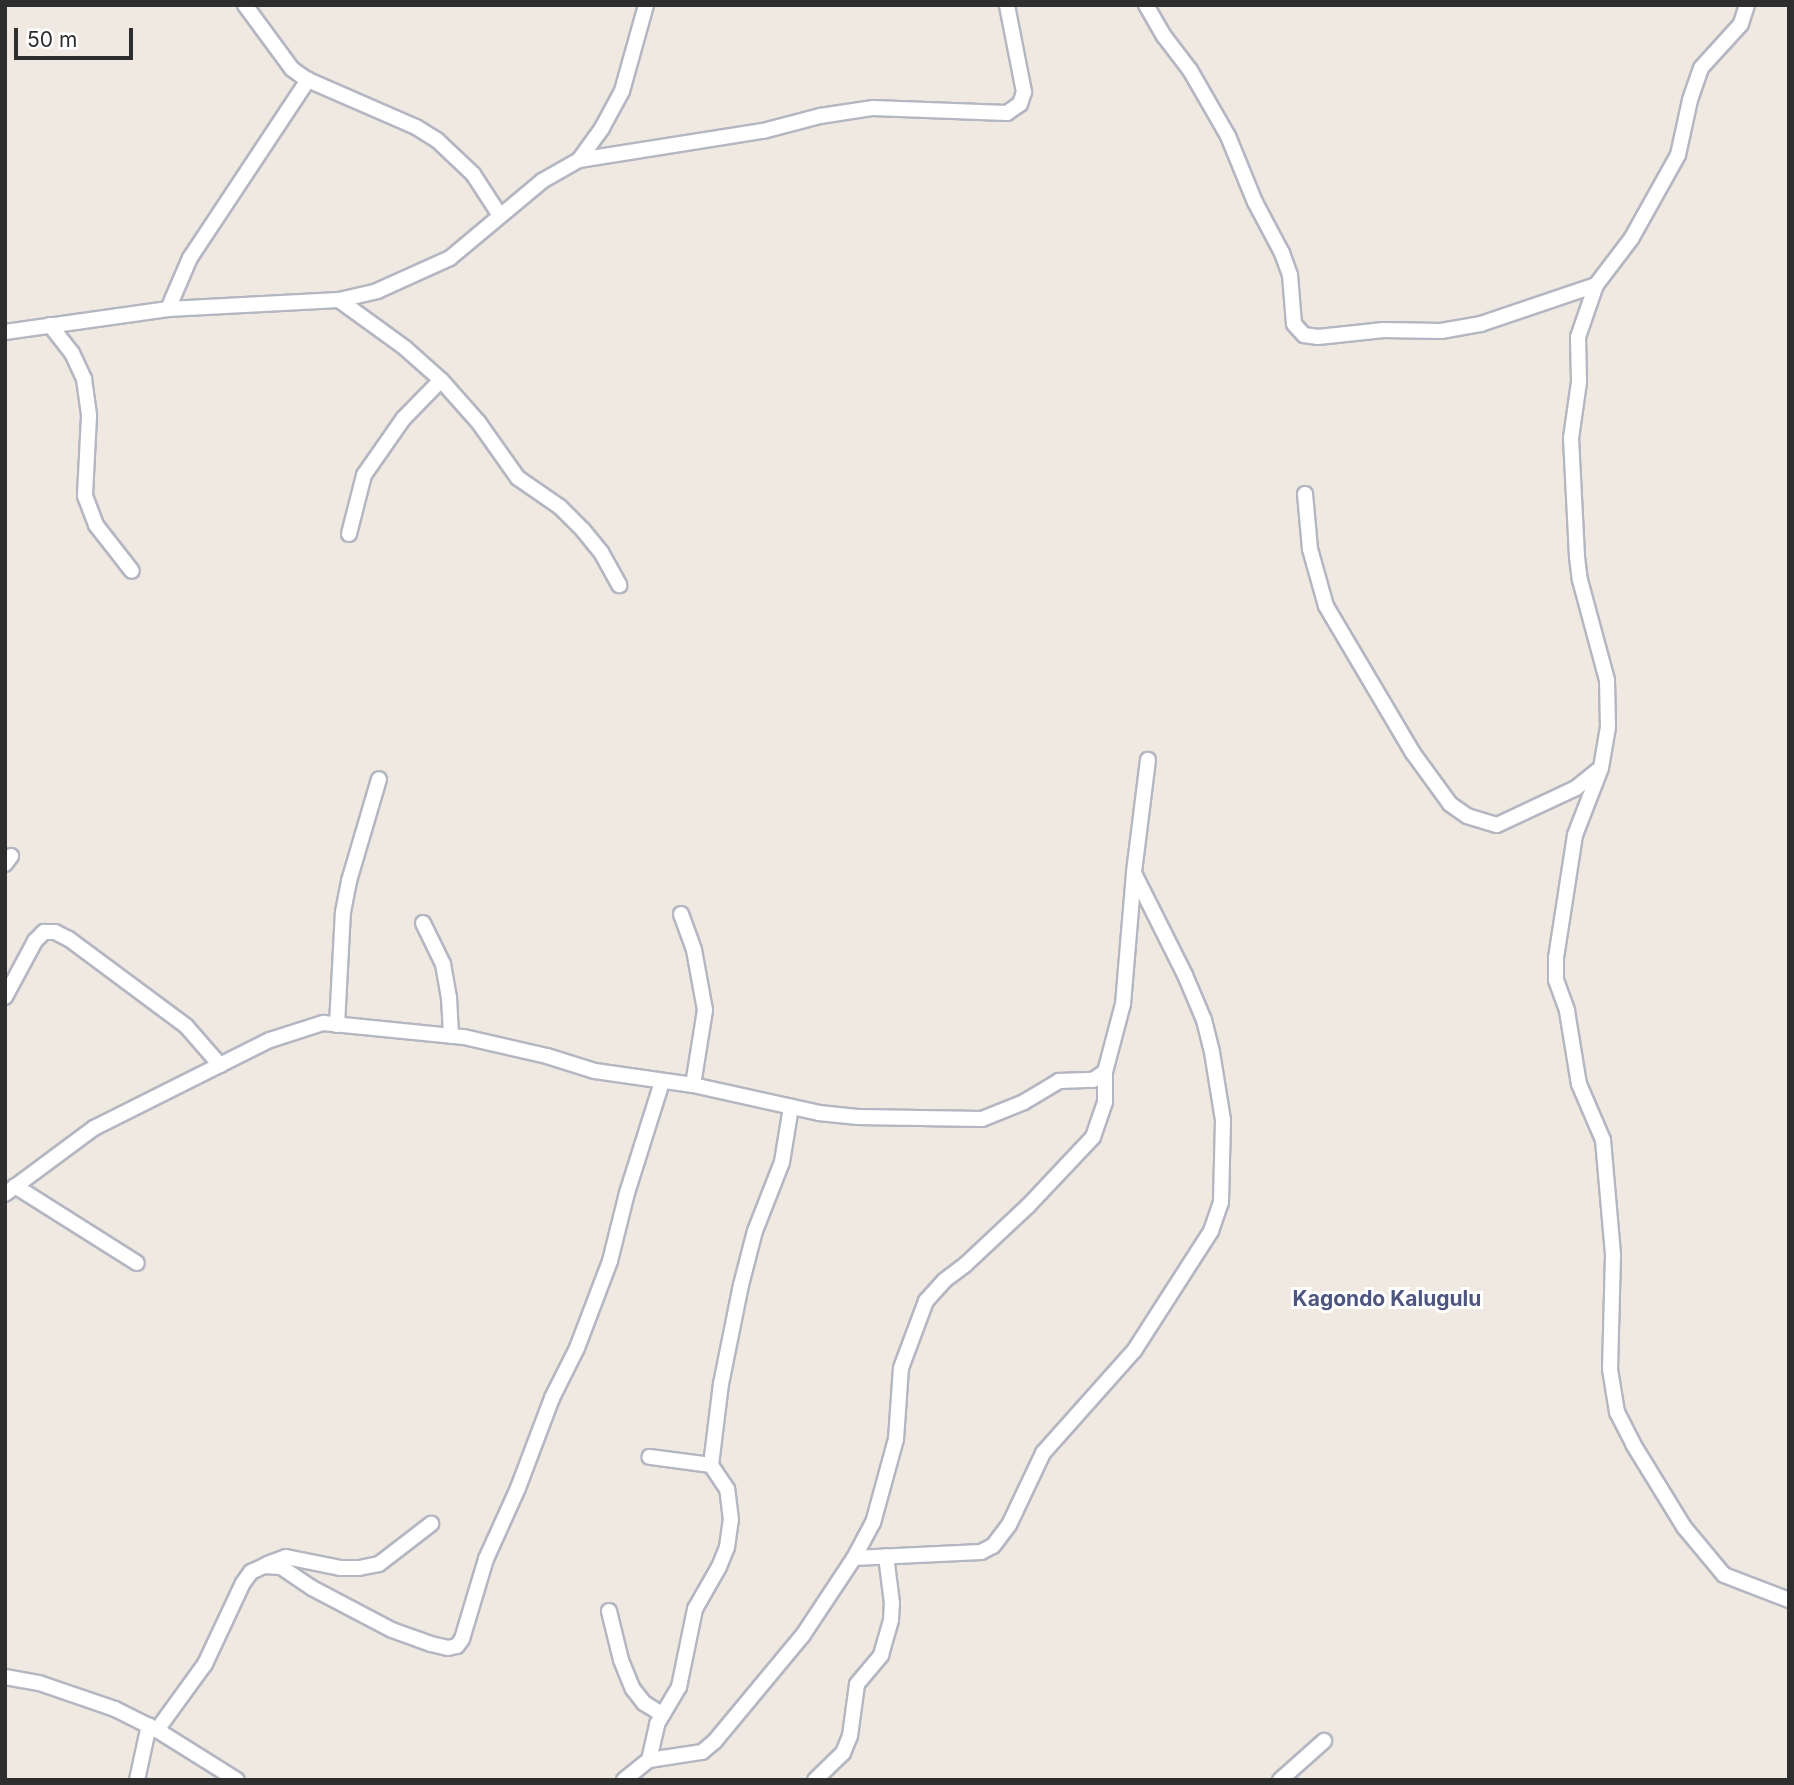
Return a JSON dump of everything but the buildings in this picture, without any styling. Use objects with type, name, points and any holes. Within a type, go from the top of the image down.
[{"type":"street","points":[[245,5],[292,68],[307,80],[405,122],[438,141],[473,174],[499,214]]},
{"type":"street","points":[[579,160],[602,128],[622,91],[646,5]]},
{"type":"street","points":[[5,332],[168,310],[339,300],[377,291],[450,258],[499,214],[542,181],[579,160],[763,131],[820,116],[873,108],[1007,113],[1020,104],[1024,92],[1007,5]]},
{"type":"street","points":[[1146,5],[1164,36],[1190,70],[1228,135],[1260,212],[1282,253],[1290,275],[1294,324],[1304,335],[1318,337],[1384,330],[1441,331],[1481,324],[1596,285]]},
{"type":"street","points":[[1747,5],[1741,24],[1701,68],[1690,100],[1684,138],[1672,168],[1631,239],[1596,285],[1578,337],[1579,382],[1572,438],[1580,580],[1606,680],[1609,702],[1601,768],[1575,835],[1556,958],[1556,980],[1567,1011],[1579,1084],[1603,1140],[1613,1255],[1610,1368],[1617,1412],[1684,1527],[1724,1575],[1789,1600]]},
{"type":"street","points":[[168,310],[190,258],[269,143],[307,80]]},
{"type":"street","points":[[339,300],[405,348],[441,380],[478,423],[518,478],[560,508],[583,530],[601,552],[619,584]]},
{"type":"street","points":[[50,325],[72,353],[84,379],[89,416],[85,496],[96,525],[132,571]]},
{"type":"street","points":[[349,534],[364,475],[374,458],[403,419],[441,380]]},
{"type":"street","points":[[1305,494],[1310,549],[1326,606],[1413,753],[1450,804],[1467,816],[1497,825],[1576,788],[1601,768]]},
{"type":"street","points":[[624,1780],[649,1760],[702,1752],[715,1741],[803,1635],[854,1558],[873,1522],[896,1439],[901,1368],[926,1301],[944,1280],[966,1264],[1028,1206],[1093,1137],[1105,1101],[1105,1072],[1123,1004],[1134,872],[1148,760]]},
{"type":"street","points":[[337,1025],[343,912],[349,881],[379,779]]},
{"type":"street","points":[[854,1558],[981,1552],[993,1546],[1009,1525],[1043,1453],[1134,1351],[1211,1231],[1221,1202],[1223,1120],[1212,1052],[1204,1020],[1185,975],[1134,872]]},
{"type":"street","points":[[681,914],[694,950],[705,1010],[693,1085]]},
{"type":"street","points":[[423,923],[443,964],[449,997],[451,1036]]},
{"type":"street","points":[[5,997],[34,941],[44,932],[55,932],[69,939],[186,1026],[220,1065]]},
{"type":"street","points":[[137,1263],[10,1190],[94,1128],[270,1040],[323,1023],[451,1036],[547,1056],[595,1071],[693,1085],[791,1107],[858,1117],[982,1119],[1024,1102],[1059,1082],[1093,1080],[1105,1072]]},
{"type":"street","points":[[264,1566],[274,1564],[286,1569],[312,1588],[392,1630],[431,1644],[448,1648],[457,1646],[462,1639],[486,1559],[518,1488],[552,1398],[577,1348],[610,1261],[627,1193],[662,1082]]},
{"type":"street","points":[[649,1760],[657,1724],[679,1686],[699,1597],[719,1567],[727,1547],[731,1520],[727,1489],[711,1465],[721,1384],[741,1285],[755,1231],[782,1162],[791,1107]]},
{"type":"street","points":[[650,1457],[711,1465]]},
{"type":"street","points":[[137,1780],[153,1727],[205,1664],[243,1583],[251,1572],[286,1557],[340,1568],[359,1569],[379,1564],[431,1524]]},
{"type":"street","points":[[815,1780],[843,1753],[850,1737],[857,1684],[881,1656],[891,1620],[892,1603],[886,1556]]},
{"type":"street","points":[[609,1611],[621,1660],[633,1689],[644,1703],[663,1715]]},
{"type":"street","points":[[5,1677],[85,1696],[153,1727],[237,1780]]},
{"type":"street","points":[[1280,1780],[1324,1741]]},
{"type":"district","name":"Kagondo Kalugulu","points":[[1387,1299]]}]
